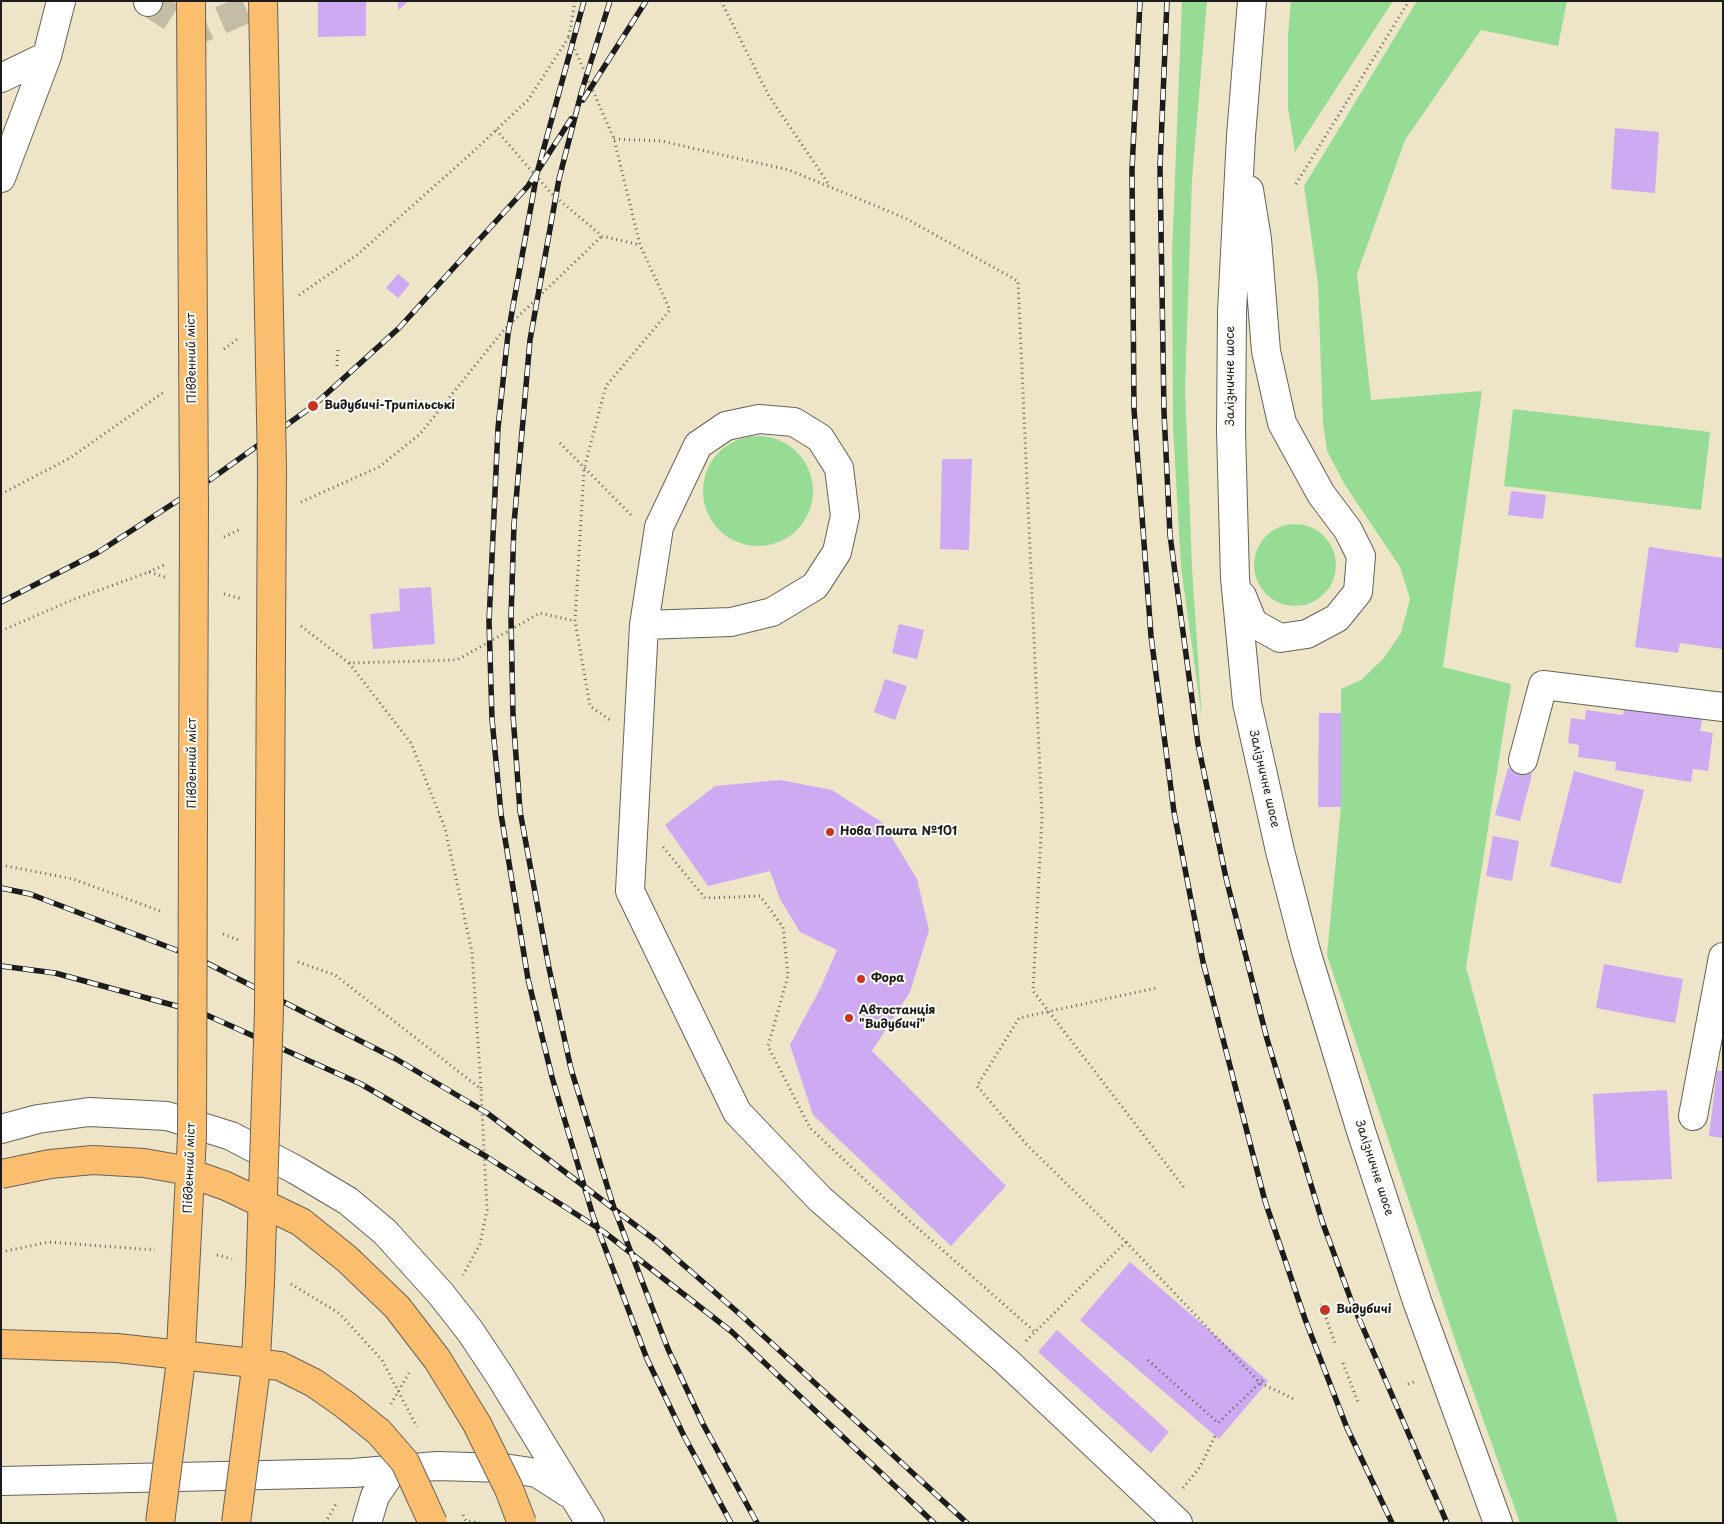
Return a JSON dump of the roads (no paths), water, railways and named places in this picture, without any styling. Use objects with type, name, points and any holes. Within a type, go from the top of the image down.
[{"type":"main road","name":"Південний міст","points":[[160,1523],[180,1368],[192,1136],[194,505],[191,1]]},
{"type":"main road","points":[[236,1523],[255,1376],[262,1245],[269,1010],[272,469],[263,1]]},
{"type":"main road","points":[[1,1174],[50,1164],[93,1160],[144,1163],[178,1169],[226,1186],[301,1222],[346,1259],[397,1307],[437,1359],[476,1424],[509,1489],[522,1523]]},
{"type":"main road","points":[[1,1344],[117,1348],[280,1366],[314,1383],[379,1432],[405,1462],[433,1523]]},
{"type":"street","points":[[2,179],[46,56],[61,1]]},
{"type":"street","name":"Залізничне шосе","points":[[1252,1],[1241,136],[1232,312],[1231,431],[1235,578],[1247,703],[1280,851],[1306,951],[1417,1301],[1498,1523]]},
{"type":"street","points":[[1,78],[46,56]]},
{"type":"street","points":[[1235,578],[1253,624],[1280,638],[1307,634],[1337,618],[1358,592],[1360,556],[1348,530],[1321,494],[1282,423],[1266,351],[1257,239],[1241,136]]},
{"type":"street","points":[[644,625],[731,622],[772,612],[815,586],[837,552],[845,516],[839,468],[820,438],[794,422],[759,419],[726,426],[698,445],[659,527],[644,625],[630,891],[737,1112],[820,1199],[1006,1361],[1178,1523]]},
{"type":"street","points":[[1524,760],[1542,685],[1723,707]]},
{"type":"street","points":[[1693,1116],[1723,957]]},
{"type":"street","points":[[1,1129],[38,1120],[89,1112],[167,1116],[231,1136],[296,1170],[348,1202],[385,1232],[448,1302],[500,1376],[590,1523]]},
{"type":"street","points":[[1,1481],[353,1473],[437,1466],[512,1469],[537,1473],[572,1496]]},
{"type":"street","points":[[367,1523],[375,1496],[393,1470]]},
{"type":"tunnel","points":[[148,2],[194,32],[265,1]]},
{"type":"railway","points":[[584,1],[537,173],[508,334],[498,428],[489,622],[492,719],[501,814],[528,979],[552,1077],[593,1216],[647,1359],[684,1436],[731,1523]]},
{"type":"railway","points":[[610,1],[582,90],[559,179],[530,340],[514,524],[511,618],[513,715],[520,811],[549,968],[571,1069],[614,1208],[668,1349],[703,1424],[757,1523]]},
{"type":"railway","points":[[583,100],[646,1]]},
{"type":"railway","points":[[1140,1],[1132,170],[1134,409],[1151,636],[1174,812],[1203,962],[1265,1201],[1305,1319],[1347,1428],[1392,1523]]},
{"type":"railway","points":[[1167,1],[1160,167],[1164,412],[1170,535],[1198,744],[1226,878],[1267,1039],[1322,1221],[1351,1300],[1447,1523]]},
{"type":"railway","points":[[1,602],[97,553],[211,479],[313,406],[399,328],[528,186],[571,119]]},
{"type":"railway","points":[[1,888],[30,894],[197,958],[396,1059],[487,1113],[655,1240],[742,1316],[967,1523]]},
{"type":"railway","points":[[1,966],[55,973],[202,1013],[361,1084],[487,1157],[604,1232],[732,1332],[934,1523]]},
{"type":"place","name":"Видубичі-Трипільські","points":[[313,406]]},
{"type":"place","name":"Нова Пошта №101","points":[[830,832]]},
{"type":"place","name":"Фора","points":[[861,979]]},
{"type":"place","name":"Автостанція \"Видубичі\"","points":[[849,1018]]},
{"type":"place","name":"Видубичі","points":[[1325,1310]]}]
